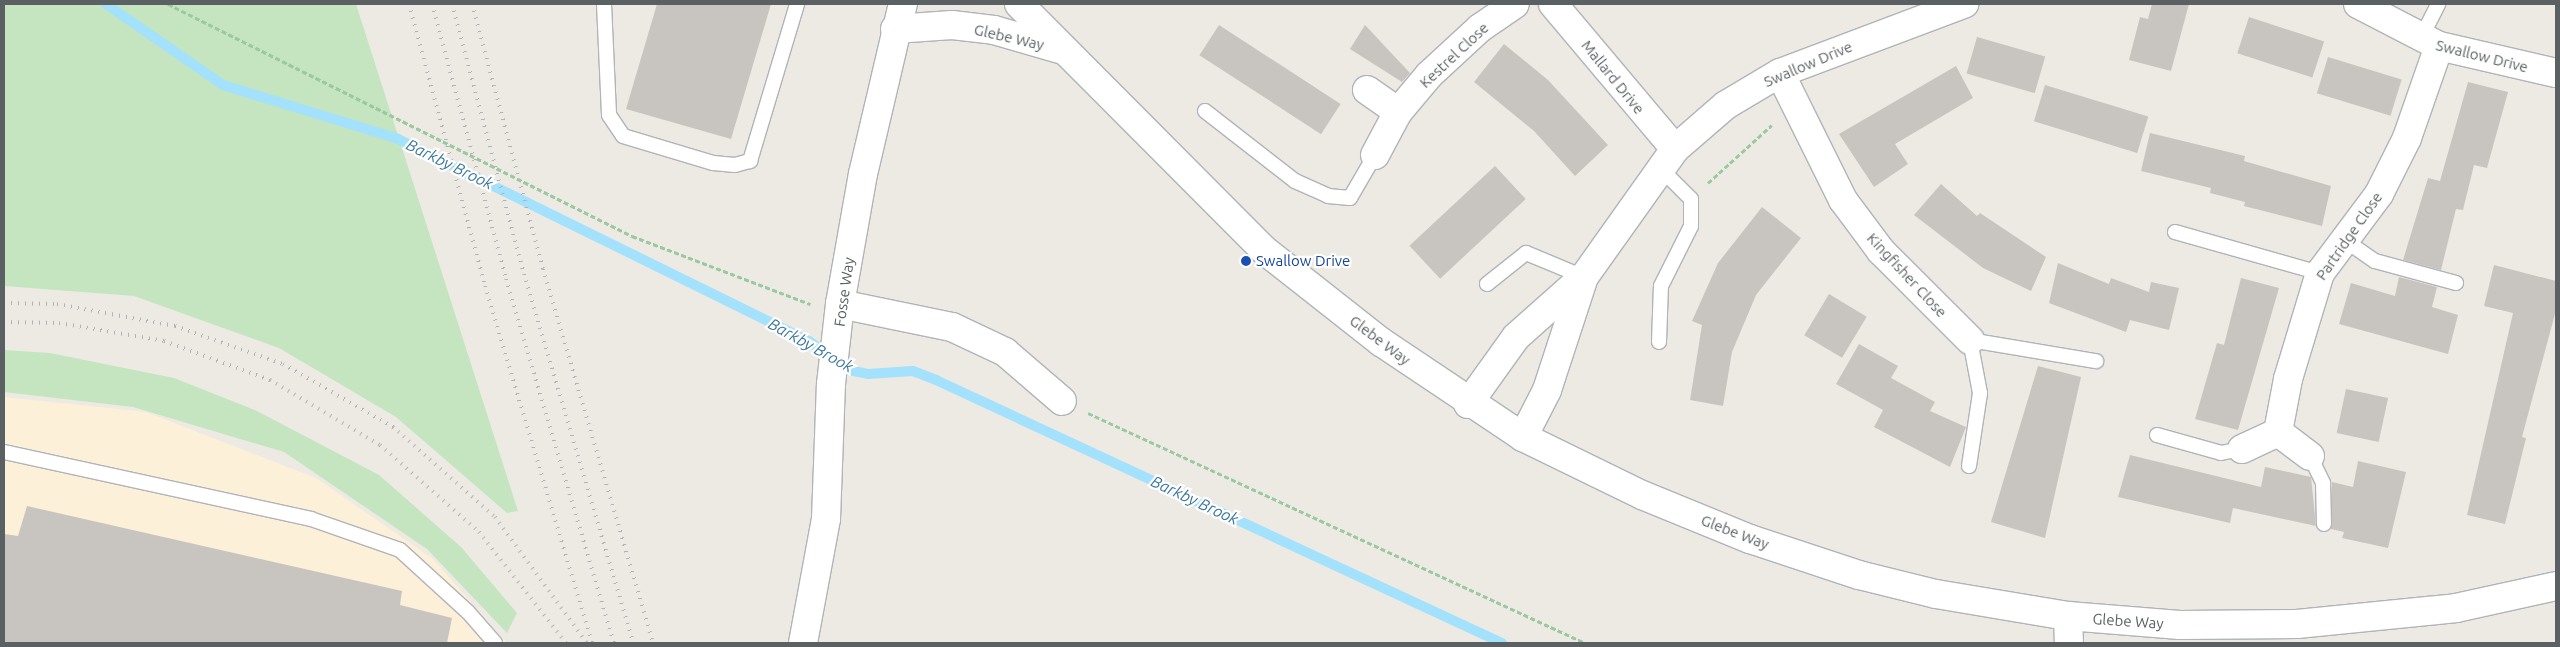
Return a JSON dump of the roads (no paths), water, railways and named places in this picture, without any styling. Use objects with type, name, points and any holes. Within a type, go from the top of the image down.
[{"type":"street","name":"Glebe Way","points":[[1019,4],[1264,250],[1468,404],[1523,437],[1642,495],[1750,539],[1859,575],[1936,594],[2068,616],[2180,625],[2297,624],[2456,608],[2556,586]]},
{"type":"street","name":"Kestrel Close","points":[[1375,155],[1398,112],[1480,28],[1515,4]]},
{"type":"street","name":"Mallard Drive","points":[[1553,4],[1668,158]]},
{"type":"street","name":"Swallow Drive","points":[[1468,404],[1516,337],[1584,277],[1668,158],[1726,105],[1780,73],[1964,4]]},
{"type":"street","name":"Swallow Drive","points":[[2358,4],[2430,42],[2556,73]]},
{"type":"street","name":"Glebe Way","points":[[899,16],[994,30],[1063,50]]},
{"type":"street","name":"Fosse Way","points":[[804,643],[826,519],[832,384],[839,319],[863,174],[899,16]]},
{"type":"street","name":"Partridge Close","points":[[2278,432],[2288,379],[2320,273],[2346,241],[2379,194],[2407,138],[2430,42]]},
{"type":"street","name":"Kingfisher Close","points":[[1780,73],[1843,200],[1881,251],[1970,340]]},
{"type":"street","points":[[1367,90],[1398,112]]},
{"type":"street","name":"Swallow Drive","points":[[1523,437],[1547,390],[1584,277]]},
{"type":"street","points":[[839,319],[952,327],[1005,352],[1062,401]]},
{"type":"street","points":[[2242,449],[2278,432],[2310,456]]},
{"type":"street","points":[[2068,616],[2069,643]]},
{"type":"lane","points":[[604,4],[609,115],[623,136],[713,164],[735,165],[750,161],[797,4]]},
{"type":"lane","points":[[2430,42],[2438,4]]},
{"type":"lane","points":[[1205,111],[1296,181],[1328,196],[1350,198],[1375,155]]},
{"type":"lane","points":[[1659,342],[1662,286],[1691,226],[1691,199],[1668,158]]},
{"type":"lane","points":[[2175,232],[2320,273]]},
{"type":"lane","points":[[2346,241],[2375,261],[2456,284]]},
{"type":"lane","points":[[1487,284],[1526,253],[1584,277]]},
{"type":"lane","points":[[1969,466],[1980,392],[1970,340],[2096,361]]},
{"type":"lane","points":[[2157,435],[2221,452],[2242,449]]},
{"type":"lane","points":[[4,452],[311,519],[400,550],[474,617],[495,643]]},
{"type":"lane","points":[[2310,456],[2323,483],[2324,524]]},
{"type":"waterway","name":"Barkby Brook","points":[[106,4],[223,85],[398,139],[809,341],[849,370],[868,374],[913,371],[936,380],[1502,643]]},
{"type":"railway","points":[[409,4],[485,286],[592,643]]},
{"type":"railway","points":[[432,4],[506,279],[614,643]]},
{"type":"railway","points":[[452,4],[524,274],[633,643]]},
{"type":"railway","points":[[472,4],[543,269],[653,643]]},
{"type":"railway","points":[[4,303],[57,304],[175,326],[283,364],[393,427],[495,517],[587,643]]},
{"type":"railway","points":[[4,322],[59,323],[164,341],[270,380],[380,445],[479,532],[566,643]]},
{"type":"place","name":"Swallow Drive","points":[[1246,261]]}]
